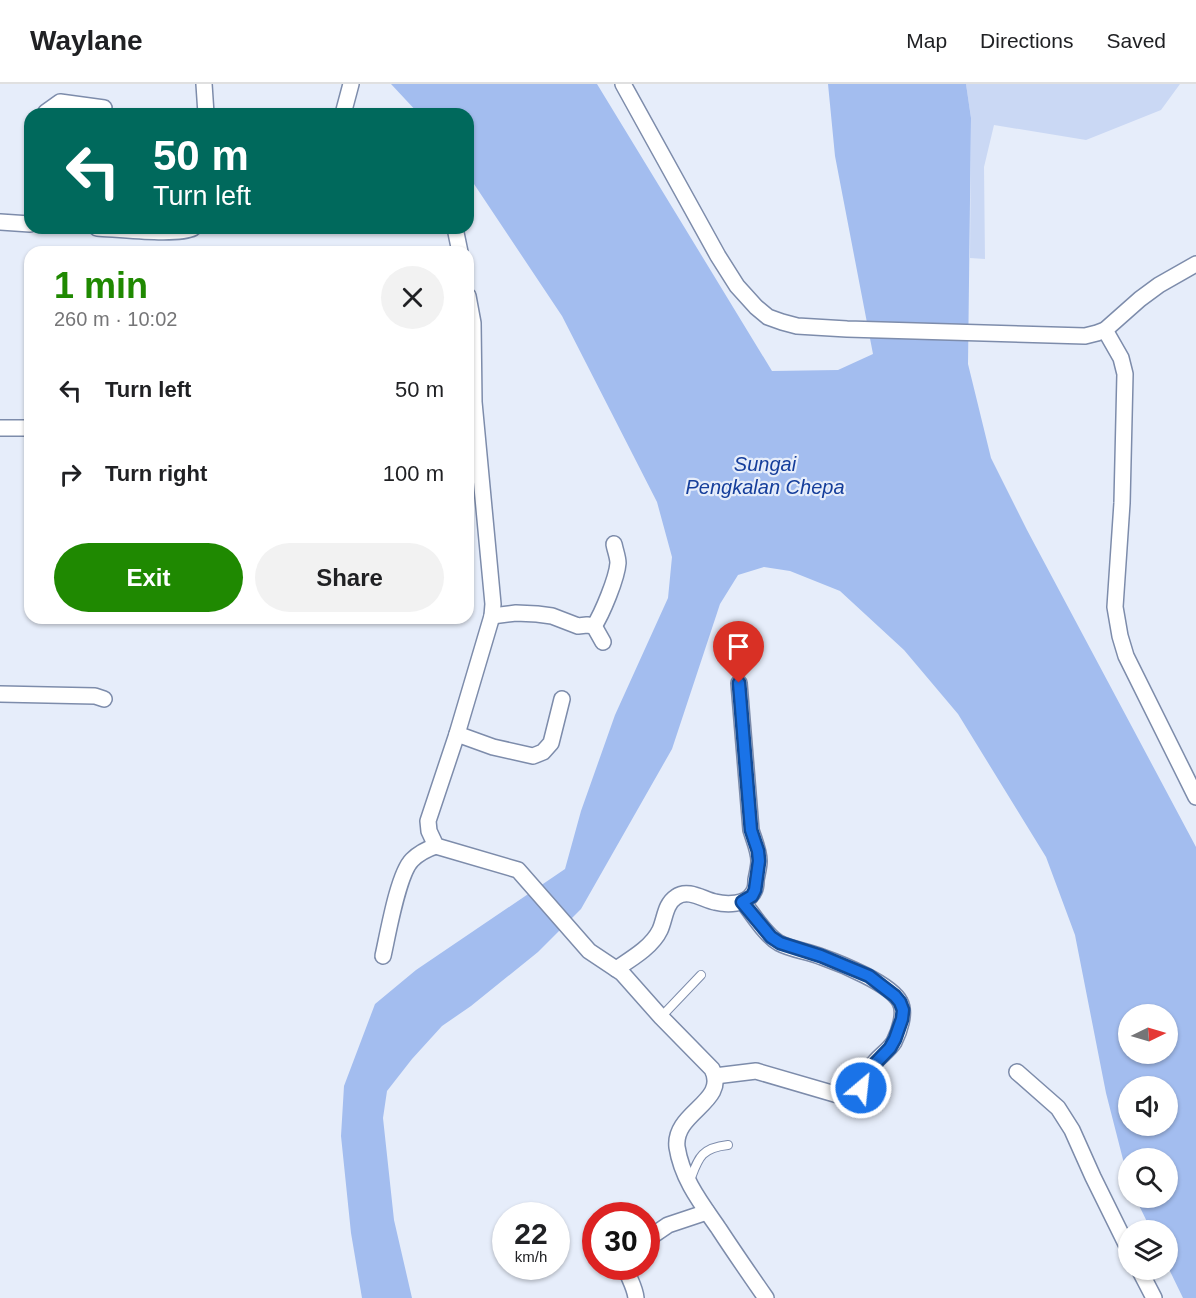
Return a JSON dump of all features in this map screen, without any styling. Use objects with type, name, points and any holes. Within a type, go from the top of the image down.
[{"type":"street","points":[[204,84],[206,108]]},
{"type":"street","points":[[345,108],[351,84]]},
{"type":"street","points":[[623,84],[718,256],[737,286],[768,317],[782,322],[798,326],[847,329],[1085,336],[1106,330],[1159,285],[1196,264]]},
{"type":"street","points":[[52,108],[60,102],[104,108]]},
{"type":"street","points":[[1,226],[24,224]]},
{"type":"street","points":[[1106,330],[1121,358],[1125,374],[1122,503],[1115,608],[1118,628],[1126,656],[1196,797]]},
{"type":"street","points":[[436,846],[429,831],[428,820],[457,734],[494,604],[474,402]]},
{"type":"street","points":[[0,428],[24,428]]},
{"type":"street","points":[[594,626],[601,615],[618,562],[614,544]]},
{"type":"street","points":[[492,616],[516,613],[537,614],[552,616],[578,626],[594,626]]},
{"type":"street","points":[[594,626],[603,642]]},
{"type":"street","points":[[615,969],[644,949],[655,938],[664,914],[675,897],[682,894],[697,895],[713,902],[731,904],[742,902],[752,896],[755,890],[759,861],[751,830],[739,683]]},
{"type":"street","points":[[0,694],[95,696],[104,699]]},
{"type":"street","points":[[457,734],[493,747],[533,756],[543,752],[551,743],[562,699]]},
{"type":"street","points":[[383,956],[402,876],[410,861],[421,852],[436,846],[518,870],[589,951],[622,973],[712,1069],[716,1083],[714,1091],[681,1126],[677,1135],[677,1147],[689,1185],[765,1298]]},
{"type":"street","points":[[715,1076],[756,1071],[851,1097],[861,1088],[865,1074],[890,1048],[902,1019],[903,1010],[900,1002],[869,976],[821,956],[780,943],[771,937],[742,902]]},
{"type":"street","points":[[1017,1072],[1058,1108],[1072,1130],[1118,1228]]},
{"type":"street","points":[[660,1230],[668,1225],[707,1212]]},
{"type":"street","points":[[630,1280],[636,1298]]},
{"type":"street","points":[[1145,1280],[1154,1298]]},
{"type":"lane","points":[[661,1017],[701,975]]},
{"type":"lane","points":[[689,1185],[698,1159],[708,1150],[728,1145]]},
{"type":"shaded area","points":[[966,84],[1180,84],[1161,110],[1086,140],[994,125],[984,167],[985,259],[970,258],[971,118]]},
{"type":"water","name":"Sungai Pengkalan Chepa","points":[[391,84],[597,84],[772,371],[838,370],[873,354],[835,156],[828,84],[966,84],[971,118],[968,364],[991,458],[1196,847],[1196,1298],[1183,1298],[1174,1280],[1178,1280],[1178,1220],[1146,1220],[1140,1208],[1178,1208],[1178,1148],[1120,1148],[1106,1093],[1075,935],[1046,857],[958,714],[904,650],[840,591],[790,571],[764,567],[738,575],[720,604],[672,749],[581,909],[538,952],[471,1006],[442,1026],[387,1091],[383,1118],[394,1220],[412,1298],[362,1298],[351,1233],[341,1136],[344,1086],[375,1004],[416,970],[565,869],[581,811],[615,715],[668,598],[672,557],[657,502],[562,316],[474,184],[474,108],[413,108]]},
{"type":"route","points":[[739,683],[751,830],[759,861],[755,890],[752,896],[742,902],[771,937],[789,947],[821,956],[869,976],[895,996],[903,1010],[895,1039],[890,1048],[865,1074],[861,1088]]}]
